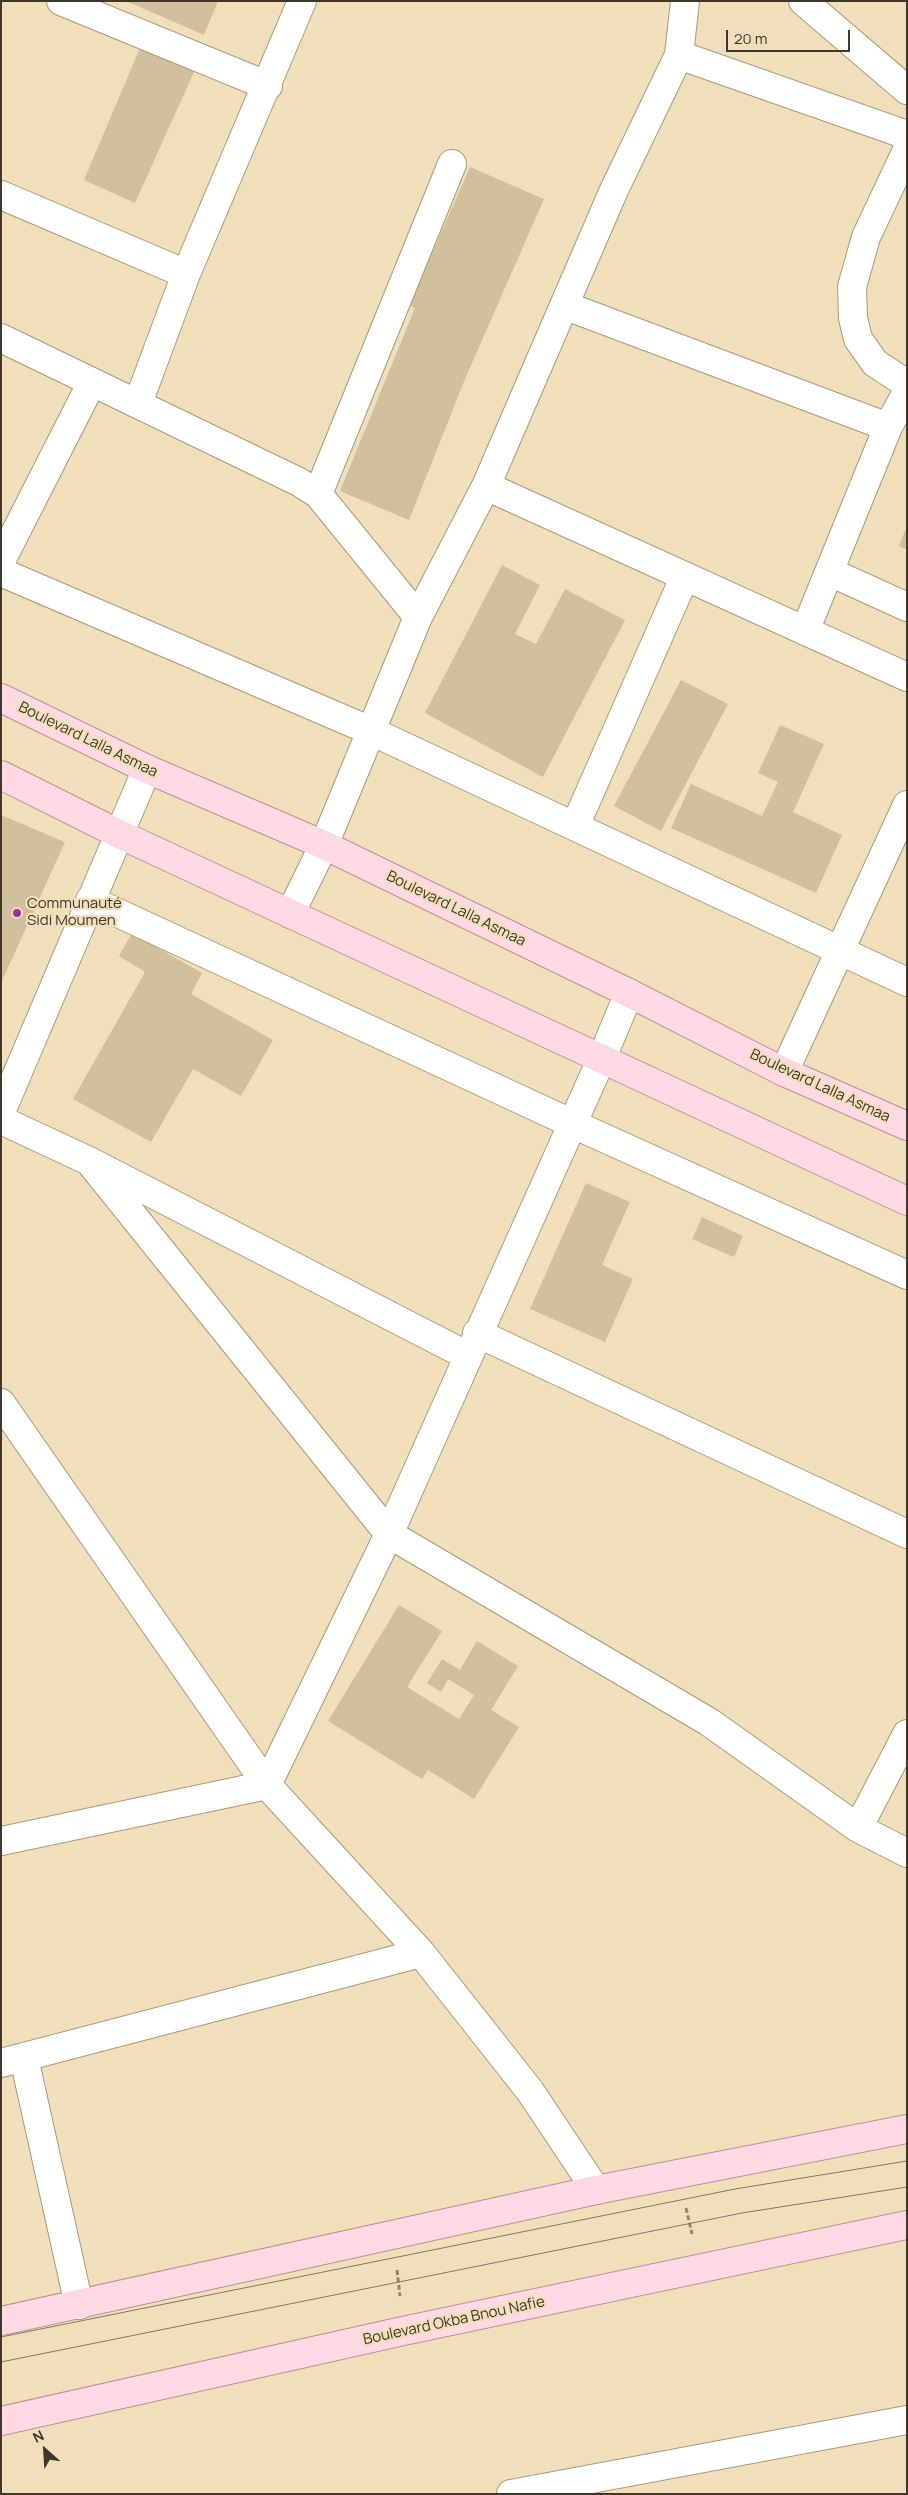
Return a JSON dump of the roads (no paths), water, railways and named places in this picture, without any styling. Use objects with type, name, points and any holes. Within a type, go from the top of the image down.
[{"type":"main road","name":"Boulevard Lalla Asmaa","points":[[1,698],[147,769],[324,845],[629,993],[784,1072],[907,1126]]},
{"type":"main road","points":[[1,775],[118,833],[290,914],[907,1201]]},
{"type":"main road","points":[[1,2321],[596,2190],[907,2129]]},
{"type":"main road","name":"Boulevard Okba Bnou Nafie","points":[[1,2421],[403,2332],[907,2225]]},
{"type":"street","points":[[61,1],[268,86]]},
{"type":"street","points":[[138,403],[186,274],[268,86],[302,1]]},
{"type":"street","points":[[290,914],[324,845],[418,617],[486,486],[566,306],[614,190],[679,55],[685,1]]},
{"type":"street","points":[[803,1],[907,90]]},
{"type":"street","points":[[679,55],[907,136]]},
{"type":"street","points":[[907,150],[866,237],[852,287],[853,318],[858,339],[875,363],[907,384]]},
{"type":"street","points":[[318,494],[452,164]]},
{"type":"street","points":[[1,195],[186,274]]},
{"type":"street","points":[[566,306],[888,427]]},
{"type":"street","points":[[1,338],[138,403],[318,494],[418,617]]},
{"type":"street","points":[[1,560],[92,382]]},
{"type":"street","points":[[805,631],[888,427],[907,392]]},
{"type":"street","points":[[486,486],[907,677]]},
{"type":"street","points":[[1,572],[371,731],[907,982]]},
{"type":"street","points":[[830,572],[907,607]]},
{"type":"street","points":[[575,826],[685,576]]},
{"type":"street","points":[[1,1112],[118,833],[147,769]]},
{"type":"street","points":[[784,1072],[907,805]]},
{"type":"street","points":[[90,900],[573,1124],[907,1275]]},
{"type":"street","points":[[267,1784],[389,1534],[573,1124],[629,993]]},
{"type":"street","points":[[1,1120],[473,1345],[907,1534]]},
{"type":"street","points":[[89,1161],[389,1534],[709,1722],[858,1828],[907,1853]]},
{"type":"street","points":[[1,1403],[267,1784],[421,1953],[530,2091],[596,2190]]},
{"type":"street","points":[[858,1828],[907,1734]]},
{"type":"street","points":[[1,1841],[267,1784]]},
{"type":"street","points":[[79,2305],[12,2061],[421,1953]]},
{"type":"street","points":[[511,2494],[907,2420]]},
{"type":"tram line","points":[[1,2337],[735,2189],[907,2161]]},
{"type":"tram line","points":[[1,2362],[742,2213],[907,2187]]},
{"type":"place","name":"Communauté Sidi Moumen","points":[[17,913]]}]
